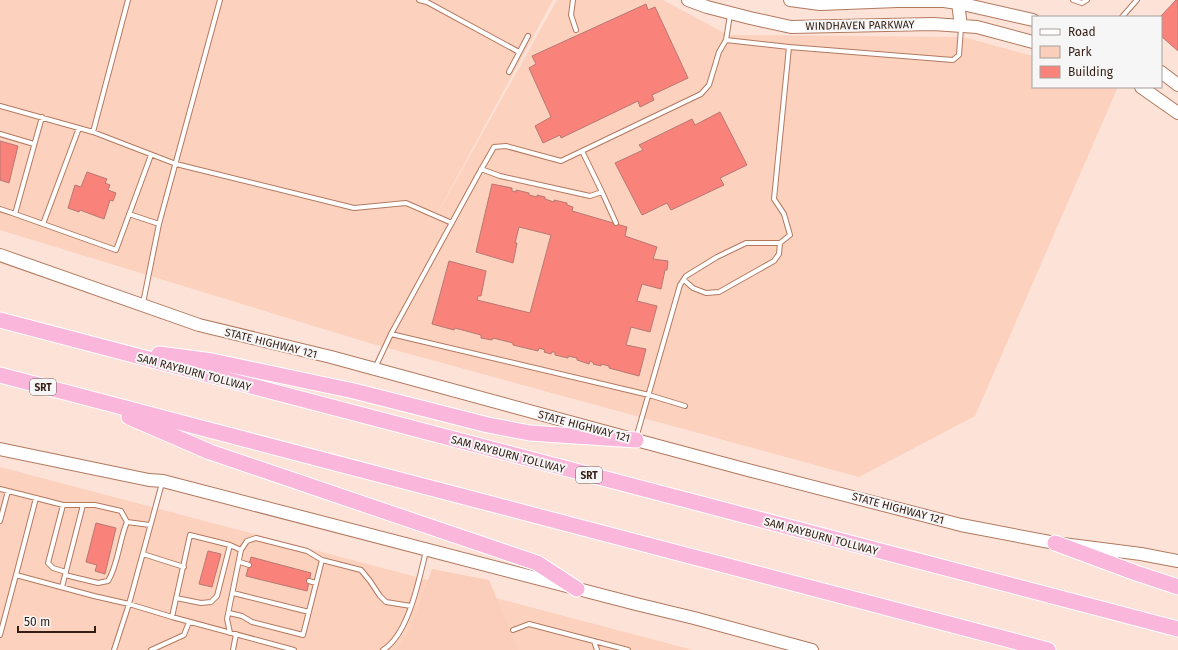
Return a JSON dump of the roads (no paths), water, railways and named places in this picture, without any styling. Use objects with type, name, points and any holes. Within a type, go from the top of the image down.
[{"type":"highway","name":"SAM RAYBURN TOLLWAY","points":[[0,320],[1178,629]]},
{"type":"highway","points":[[89,344],[220,363],[354,391],[502,428],[530,433],[636,440]]},
{"type":"highway","name":"SRT","points":[[0,375],[1048,650]]},
{"type":"highway","points":[[86,398],[210,452],[537,563],[577,589]]},
{"type":"highway","points":[[1054,543],[1178,587]]},
{"type":"main road","name":"WINDHAVEN PARKWAY","points":[[688,0],[707,7],[791,26],[926,24],[977,27],[1032,42]]},
{"type":"main road","name":"WINDHAVEN PARKWAY","points":[[790,0],[820,4],[897,1],[958,3],[1032,20]]},
{"type":"main road","points":[[958,3],[961,26]]},
{"type":"main road","points":[[1162,73],[1178,85]]},
{"type":"main road","points":[[1142,88],[1178,113]]},
{"type":"main road","name":"STATE HIGHWAY 121","points":[[0,255],[199,325],[375,369],[636,440],[961,525],[1054,543],[1141,554],[1178,561]]},
{"type":"main road","points":[[0,449],[149,480],[163,481],[694,618],[812,650]]},
{"type":"lane","points":[[93,132],[128,0]]},
{"type":"lane","points":[[143,306],[159,224],[220,0]]},
{"type":"lane","points":[[419,0],[427,2],[519,52]]},
{"type":"lane","points":[[573,0],[571,15],[576,30]]},
{"type":"lane","points":[[1073,0],[1082,3],[1087,0]]},
{"type":"lane","points":[[1123,16],[1137,0]]},
{"type":"lane","points":[[375,369],[391,334],[494,147],[506,146],[561,161],[701,94],[709,85],[720,52],[726,40],[731,13]]},
{"type":"lane","points":[[726,40],[789,47],[953,60],[958,55],[961,26]]},
{"type":"lane","points":[[509,72],[528,36]]},
{"type":"lane","points":[[636,440],[680,285],[686,276],[717,257],[746,242],[780,243],[790,235],[784,214],[774,199],[789,47]]},
{"type":"lane","points":[[0,106],[93,132],[176,164],[354,208],[406,203],[452,223]]},
{"type":"lane","points":[[15,214],[42,117]]},
{"type":"lane","points":[[43,224],[80,128]]},
{"type":"lane","points":[[0,134],[34,144]]},
{"type":"lane","points":[[582,151],[616,223]]},
{"type":"lane","points":[[0,208],[116,250],[151,155]]},
{"type":"lane","points":[[482,169],[500,176],[590,196],[602,192]]},
{"type":"lane","points":[[129,214],[159,224]]},
{"type":"lane","points":[[684,280],[693,288],[706,293],[719,292],[774,261],[779,254],[780,243]]},
{"type":"lane","points":[[391,334],[649,395],[685,406]]},
{"type":"lane","points":[[121,650],[115,649],[163,481]]},
{"type":"lane","points":[[0,489],[63,505],[95,505],[121,511],[127,522]]},
{"type":"lane","points":[[0,521],[8,491]]},
{"type":"lane","points":[[0,635],[36,498]]},
{"type":"lane","points":[[63,505],[48,562],[53,568],[66,574],[98,583],[108,581],[112,574],[122,534],[127,522]]},
{"type":"lane","points":[[62,587],[83,505]]},
{"type":"lane","points":[[127,522],[150,525]]},
{"type":"lane","points":[[172,617],[190,536],[230,545],[241,550]]},
{"type":"lane","points":[[230,633],[228,619],[240,562],[241,550],[247,541],[256,538],[307,551],[322,560],[361,570],[386,602],[411,606]]},
{"type":"lane","points":[[176,598],[201,603],[211,602],[217,596],[230,545]]},
{"type":"lane","points":[[383,650],[400,632],[411,606],[427,549]]},
{"type":"lane","points":[[143,554],[184,567]]},
{"type":"lane","points":[[229,613],[242,616],[252,622],[303,636],[322,560]]},
{"type":"lane","points":[[240,562],[249,565]]},
{"type":"lane","points":[[16,575],[129,604],[189,622],[294,650]]},
{"type":"lane","points":[[309,581],[316,583]]},
{"type":"lane","points":[[233,593],[309,612]]},
{"type":"lane","points":[[151,650],[184,635],[189,622]]},
{"type":"lane","points":[[513,630],[529,624],[628,650]]},
{"type":"lane","points":[[232,650],[236,634]]},
{"type":"lane","points":[[594,641],[597,650]]}]
